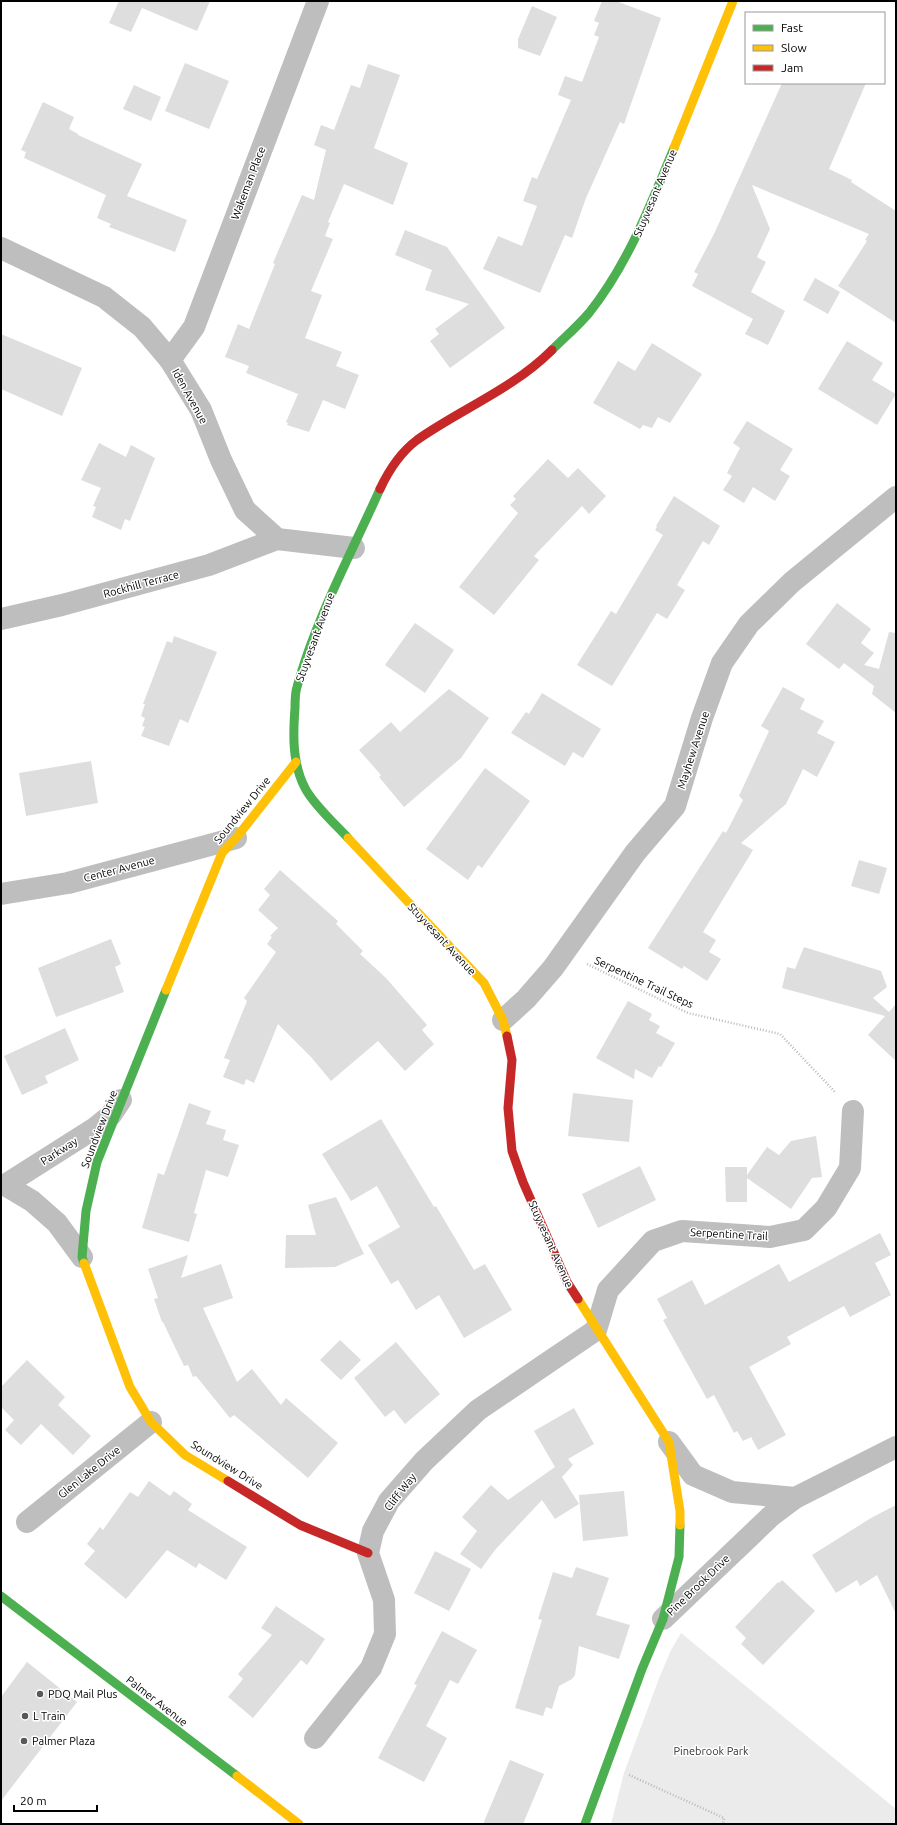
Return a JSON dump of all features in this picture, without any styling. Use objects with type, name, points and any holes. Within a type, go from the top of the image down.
[{"type":"street","name":"Wakeman Place","points":[[170,360],[194,327],[318,1]]},
{"type":"street","name":"Stuyvesant Avenue","points":[[732,1],[642,227],[614,278],[588,314],[548,354],[502,389],[416,442],[399,458],[383,483],[354,548],[331,592],[296,688],[293,733],[296,762],[304,788],[326,815],[484,983],[503,1020],[512,1060],[508,1108],[512,1151],[523,1182],[567,1282],[596,1330],[669,1442],[693,1475],[732,1492],[795,1498]]},
{"type":"street","name":"Iden Avenue","points":[[1,248],[104,297],[142,327],[170,360],[201,410],[221,460],[245,510],[277,538]]},
{"type":"street","name":"Mayhew Avenue","points":[[503,1020],[526,999],[564,953],[635,853],[675,806],[702,718],[722,663],[749,624],[792,582],[896,497]]},
{"type":"street","points":[[277,538],[354,548]]},
{"type":"street","name":"Rockhill Terrace","points":[[1,619],[62,605],[209,566],[277,538]]},
{"type":"street","name":"Soundview Drive","points":[[296,762],[236,838],[222,853],[127,1092],[97,1162],[86,1211],[82,1257],[130,1387],[151,1422],[185,1455],[300,1525],[368,1553]]},
{"type":"street","name":"Center Avenue","points":[[1,894],[68,883],[236,838]]},
{"type":"street","name":"Parkway","points":[[3,1185],[95,1128],[111,1115],[127,1092]]},
{"type":"street","name":"Serpentine Trail","points":[[596,1330],[608,1290],[653,1241],[682,1231],[770,1237],[804,1230],[826,1208],[850,1168],[853,1111]]},
{"type":"street","points":[[3,1185],[32,1202],[57,1223],[82,1257]]},
{"type":"street","name":"Cliff Way","points":[[368,1553],[373,1531],[389,1501],[424,1461],[478,1410],[596,1330]]},
{"type":"street","name":"Glen Lake Drive","points":[[27,1522],[151,1422]]},
{"type":"street","name":"Stuyvesant Avenue","points":[[663,1620],[679,1557],[680,1511],[669,1442]]},
{"type":"street","name":"Pine Brook Drive","points":[[585,1824],[642,1669],[663,1620],[771,1516],[795,1498],[896,1447]]},
{"type":"street","points":[[315,1738],[371,1668],[385,1634],[384,1600],[368,1553]]},
{"type":"street","name":"Palmer Avenue","points":[[1,1596],[299,1824]]},
{"type":"path","name":"Serpentine Trail Steps","points":[[564,953],[688,1013],[780,1034],[853,1111]]},
{"type":"path","points":[[624,1773],[724,1818],[723,1824]]},
{"type":"green space","name":"Pinebrook Park","points":[[681,1633],[896,1809],[896,1824],[611,1824],[624,1773],[658,1681],[671,1650]]},
{"type":"building","points":[[119,1],[210,1],[197,31],[142,8],[131,32],[109,23]]},
{"type":"building","points":[[602,1],[616,1],[661,18],[624,124],[620,122],[586,198],[572,238],[565,235],[540,293],[483,269],[498,236],[522,246],[537,206],[523,201],[532,177],[537,179],[571,100],[558,95],[565,76],[582,82],[599,37],[594,35],[599,23],[594,21]]},
{"type":"building","points":[[532,6],[557,17],[540,56],[518,48],[518,39]]},
{"type":"building","points":[[185,63],[229,81],[209,129],[165,111]]},
{"type":"building","points":[[368,64],[400,75],[374,148],[408,163],[393,205],[344,184],[328,222],[330,223],[325,236],[333,239],[311,291],[322,295],[305,338],[342,352],[336,366],[359,375],[345,409],[323,400],[309,432],[287,425],[288,423],[286,422],[298,394],[246,373],[249,366],[225,357],[238,324],[249,329],[275,264],[273,263],[302,195],[314,200],[326,150],[314,145],[321,125],[334,130],[351,85],[360,88]]},
{"type":"building","points":[[782,84],[866,84],[829,169],[852,180],[851,182],[896,211],[896,323],[838,286],[867,241],[865,240],[869,234],[752,185],[770,229],[757,257],[766,262],[751,292],[785,311],[768,345],[745,334],[753,319],[692,286],[698,274],[694,272],[714,234]]},
{"type":"building","points":[[134,85],[161,97],[151,121],[123,109]]},
{"type":"building","points":[[43,102],[74,117],[69,129],[78,135],[142,164],[127,196],[187,220],[175,252],[109,227],[111,224],[97,218],[106,195],[24,158],[26,152],[21,150]]},
{"type":"building","points":[[405,230],[447,247],[505,328],[450,368],[430,341],[439,334],[435,329],[469,304],[425,290],[432,270],[395,255]]},
{"type":"building","points":[[815,278],[840,292],[828,314],[803,300]]},
{"type":"building","points":[[1,334],[82,368],[62,416],[1,389]]},
{"type":"building","points":[[847,341],[883,363],[872,380],[896,394],[877,425],[818,389]]},
{"type":"building","points":[[652,343],[702,374],[670,423],[658,417],[652,428],[643,425],[640,429],[593,403],[618,361],[635,371]]},
{"type":"building","points":[[747,421],[793,449],[780,470],[790,476],[775,501],[753,487],[744,503],[723,490],[732,476],[727,473],[740,448],[733,443]]},
{"type":"building","points":[[99,443],[126,457],[131,445],[155,458],[130,521],[125,519],[121,530],[92,517],[96,507],[93,506],[101,488],[81,480]]},
{"type":"building","points":[[548,459],[568,478],[578,468],[606,496],[589,514],[582,506],[534,556],[539,560],[494,615],[459,587],[518,513],[510,505],[516,499],[513,496]]},
{"type":"building","points":[[674,496],[720,526],[709,545],[703,541],[677,585],[685,590],[667,619],[657,613],[612,686],[577,665],[611,611],[616,614],[663,535],[655,530],[657,527],[656,526]]},
{"type":"building","points":[[837,603],[871,629],[861,643],[874,653],[864,665],[879,669],[889,632],[896,633],[896,713],[872,694],[874,686],[844,663],[839,669],[806,644]]},
{"type":"building","points":[[415,623],[454,650],[425,693],[385,665]]},
{"type":"building","points":[[174,636],[217,652],[188,723],[180,719],[169,746],[141,736],[145,727],[142,726],[145,718],[141,716],[145,704],[143,704],[167,641],[172,643]]},
{"type":"building","points":[[783,687],[805,699],[800,709],[824,721],[817,733],[835,742],[817,777],[803,769],[786,804],[741,843],[753,850],[703,932],[716,940],[709,952],[721,959],[707,981],[684,966],[682,969],[648,948],[723,831],[726,833],[743,800],[739,796],[769,731],[761,726]]},
{"type":"building","points":[[449,689],[489,718],[461,758],[404,807],[379,777],[381,775],[359,750],[391,722],[400,732]]},
{"type":"building","points":[[542,693],[601,729],[583,758],[573,752],[565,766],[511,733],[526,712],[529,714]]},
{"type":"building","points":[[91,761],[98,803],[26,816],[19,773]]},
{"type":"building","points":[[485,768],[530,801],[482,868],[478,865],[468,880],[426,849]]},
{"type":"building","points":[[859,860],[887,868],[879,894],[851,886]]},
{"type":"building","points":[[280,870],[338,921],[336,924],[363,951],[360,954],[386,978],[427,1025],[422,1030],[434,1044],[405,1071],[378,1041],[331,1081],[311,1057],[278,1024],[254,1083],[246,1079],[244,1085],[223,1077],[230,1060],[224,1058],[247,1001],[244,998],[276,952],[267,944],[272,937],[270,936],[278,928],[258,910],[270,895],[264,889]]},
{"type":"building","points":[[111,939],[121,964],[115,967],[124,992],[56,1017],[38,968]]},
{"type":"building","points":[[804,947],[881,971],[887,987],[873,998],[889,1012],[896,1004],[896,1061],[868,1035],[885,1016],[782,988],[787,967],[795,969]]},
{"type":"building","points":[[628,1001],[652,1014],[649,1020],[660,1026],[656,1033],[675,1043],[661,1067],[659,1066],[652,1078],[635,1069],[634,1079],[596,1058]]},
{"type":"building","points":[[65,1028],[79,1060],[45,1076],[48,1083],[22,1095],[4,1056]]},
{"type":"building","points":[[573,1093],[633,1100],[629,1142],[568,1136]]},
{"type":"building","points":[[189,1103],[211,1111],[206,1124],[226,1130],[223,1140],[239,1145],[228,1177],[206,1170],[194,1213],[197,1214],[189,1242],[142,1228],[158,1173],[164,1175]]},
{"type":"building","points":[[381,1119],[434,1207],[436,1206],[474,1270],[485,1264],[512,1310],[464,1338],[439,1295],[416,1310],[398,1280],[391,1284],[368,1245],[400,1227],[377,1186],[351,1201],[322,1154]]},
{"type":"building","points":[[816,1136],[822,1177],[812,1178],[791,1209],[747,1178],[747,1202],[726,1202],[725,1167],[747,1167],[747,1175],[767,1147],[779,1155],[791,1141]]},
{"type":"building","points":[[640,1166],[656,1200],[598,1228],[582,1194]]},
{"type":"building","points":[[336,1197],[364,1254],[335,1267],[285,1268],[286,1235],[316,1235],[308,1205]]},
{"type":"building","points":[[880,1233],[891,1255],[875,1263],[891,1295],[850,1317],[844,1306],[787,1337],[791,1344],[749,1367],[786,1435],[758,1450],[751,1437],[743,1441],[737,1431],[734,1433],[714,1395],[707,1399],[663,1320],[667,1318],[657,1299],[692,1280],[705,1305],[779,1264],[789,1282]]},
{"type":"building","points":[[188,1255],[181,1278],[221,1264],[233,1298],[203,1308],[237,1382],[252,1369],[281,1405],[286,1398],[338,1443],[308,1478],[234,1415],[230,1418],[196,1376],[193,1377],[188,1365],[184,1366],[162,1322],[154,1299],[158,1298],[148,1269]]},
{"type":"building","points":[[340,1340],[361,1360],[341,1380],[320,1360]]},
{"type":"building","points":[[396,1342],[440,1394],[405,1424],[394,1410],[385,1417],[354,1378]]},
{"type":"building","points":[[27,1360],[65,1397],[58,1405],[91,1436],[73,1455],[41,1424],[21,1445],[5,1430],[14,1420],[1,1407],[1,1387]]},
{"type":"building","points":[[574,1408],[594,1444],[568,1459],[573,1465],[562,1477],[579,1504],[555,1519],[542,1500],[495,1550],[481,1569],[460,1554],[477,1531],[462,1517],[491,1485],[508,1500],[555,1467],[534,1431]]},
{"type":"building","points":[[149,1481],[170,1496],[174,1491],[192,1504],[188,1510],[247,1547],[226,1580],[199,1563],[196,1568],[167,1550],[126,1599],[84,1564],[95,1551],[87,1544],[100,1527],[103,1530],[130,1492],[138,1497]]},
{"type":"building","points":[[624,1491],[628,1536],[583,1541],[579,1495]]},
{"type":"building","points":[[896,1505],[896,1614],[877,1575],[860,1586],[857,1580],[836,1593],[812,1555],[871,1518]]},
{"type":"building","points":[[435,1551],[471,1569],[449,1611],[414,1593]]},
{"type":"building","points":[[576,1567],[609,1578],[596,1615],[630,1625],[619,1659],[579,1646],[575,1675],[572,1679],[559,1686],[552,1709],[546,1707],[543,1716],[515,1708],[542,1620],[538,1619],[553,1572],[572,1578]]},
{"type":"building","points":[[782,1580],[815,1611],[763,1665],[741,1644],[746,1638],[735,1627],[778,1582],[779,1583]]},
{"type":"building","points":[[276,1606],[325,1639],[307,1665],[301,1660],[253,1718],[228,1697],[243,1679],[238,1674],[272,1635],[261,1628]]},
{"type":"building","points":[[442,1631],[477,1650],[458,1684],[450,1680],[426,1726],[447,1738],[424,1782],[378,1758],[417,1685],[414,1684]]},
{"type":"building","name":"Palmer Plaza","points":[[27,1662],[77,1702],[1,1801],[1,1697]]},
{"type":"building","points":[[510,1760],[544,1774],[523,1824],[483,1824]]},
{"type":"traffic: fast","points":[[552,350],[589,313],[615,275],[637,234],[674,148]]},
{"type":"traffic: fast","points":[[348,838],[313,801],[301,778],[294,748],[295,694],[305,661],[324,611],[380,489]]},
{"type":"traffic: fast","points":[[84,1263],[82,1257],[86,1211],[97,1162],[166,990]]},
{"type":"traffic: fast","points":[[585,1824],[642,1669],[663,1619],[679,1557],[680,1525]]},
{"type":"traffic: fast","points":[[1,1596],[237,1776]]},
{"type":"traffic: slow","points":[[674,148],[733,1]]},
{"type":"traffic: slow","points":[[166,990],[222,853],[236,838],[296,762]]},
{"type":"traffic: slow","points":[[348,838],[484,983],[503,1020],[507,1036]]},
{"type":"traffic: slow","points":[[84,1263],[130,1387],[151,1422],[185,1455],[228,1481]]},
{"type":"traffic: slow","points":[[578,1299],[669,1442],[680,1511],[680,1525]]},
{"type":"traffic: slow","points":[[237,1776],[299,1824]]},
{"type":"traffic: jam","points":[[380,489],[396,463],[406,450],[417,440],[521,376],[552,350]]},
{"type":"traffic: jam","points":[[507,1036],[512,1060],[508,1108],[512,1151],[523,1182],[567,1282],[578,1299]]},
{"type":"traffic: jam","points":[[228,1481],[300,1525],[368,1553]]},
{"type":"place","name":"PDQ Mail Plus","points":[[40,1694]]},
{"type":"place","name":"L Train","points":[[25,1716]]},
{"type":"place","name":"Palmer Plaza","points":[[24,1741]]}]
